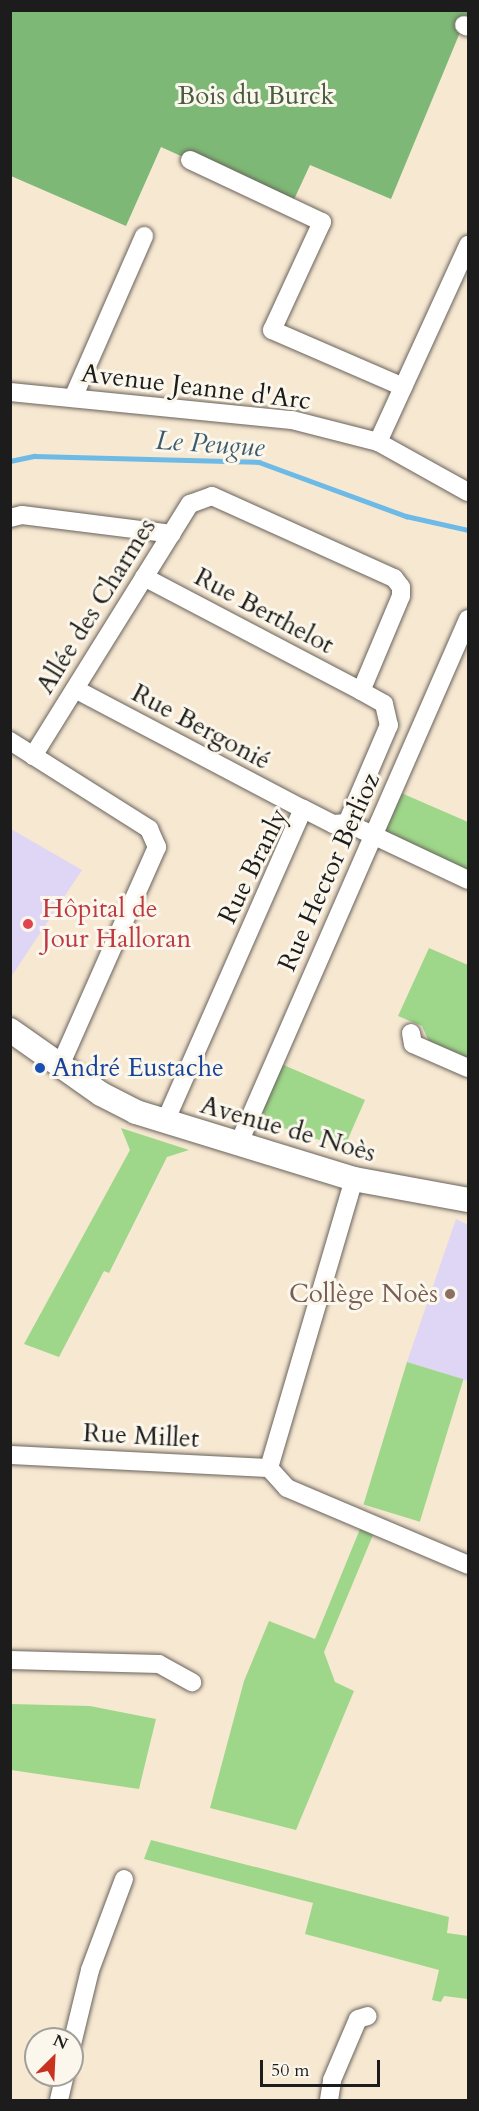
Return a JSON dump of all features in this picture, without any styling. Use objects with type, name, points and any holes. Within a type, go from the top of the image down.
[{"type":"street","points":[[190,160],[322,222],[272,330],[403,387]]},
{"type":"street","points":[[73,398],[144,236]]},
{"type":"street","points":[[378,442],[468,249]]},
{"type":"street","name":"Avenue Jeanne d'Arc","points":[[10,392],[292,420],[378,442],[468,492]]},
{"type":"street","name":"Allée des Charmes","points":[[33,756],[190,504],[212,496],[394,578],[400,587],[400,596],[361,691]]},
{"type":"street","points":[[10,518],[22,515],[172,534]]},
{"type":"street","name":"Rue Berthelot","points":[[144,577],[361,691]]},
{"type":"street","name":"Rue Hector Berlioz","points":[[238,1145],[468,619]]},
{"type":"street","name":"Rue Bergonié","points":[[75,689],[303,809]]},
{"type":"street","points":[[347,823],[389,725],[384,704],[361,691]]},
{"type":"street","points":[[10,741],[149,829],[157,847],[60,1066]]},
{"type":"street","name":"Rue Branly","points":[[165,1122],[303,809],[333,824],[347,823],[468,880]]},
{"type":"street","name":"Avenue de Noès","points":[[10,1030],[101,1094],[165,1122],[354,1179],[468,1200]]},
{"type":"street","points":[[411,1033],[413,1044],[468,1068]]},
{"type":"street","points":[[354,1179],[269,1468],[287,1488],[468,1565]]},
{"type":"street","name":"Rue Millet","points":[[10,1455],[269,1468]]},
{"type":"street","points":[[10,1660],[159,1664],[192,1682]]},
{"type":"street","points":[[76,2027],[90,1970],[124,1879]]},
{"type":"street","points":[[329,2100],[332,2080],[358,2019],[368,2016]]},
{"type":"shaded area","name":"Hôpital de Jour Halloran","points":[[11,829],[82,870],[11,977]]},
{"type":"shaded area","name":"Collège Noès","points":[[456,1219],[468,1225],[468,1381],[407,1362]]},
{"type":"green space","name":"Bois du Burck","points":[[11,11],[468,11],[468,13],[391,199],[310,165],[291,206],[161,147],[126,226],[11,176]]},
{"type":"green space","points":[[399,792],[468,822],[468,872],[386,835],[384,827]]},
{"type":"green space","points":[[429,948],[468,965],[468,1061],[430,1044],[422,1026],[398,1016]]},
{"type":"green space","points":[[279,1063],[365,1100],[344,1148],[265,1122],[258,1108]]},
{"type":"green space","points":[[121,1128],[189,1150],[167,1157],[109,1273],[104,1271],[59,1357],[24,1344],[130,1150]]},
{"type":"green space","points":[[407,1362],[463,1379],[420,1522],[363,1504]]},
{"type":"green space","points":[[360,1529],[373,1535],[324,1652],[335,1682],[354,1691],[296,1830],[210,1808],[244,1681],[269,1621],[315,1639]]},
{"type":"green space","points":[[11,1704],[90,1706],[156,1719],[139,1789],[11,1770]]},
{"type":"green space","points":[[151,1840],[449,1917],[447,1933],[468,1936],[468,1999],[444,1996],[441,2002],[432,2000],[439,1970],[305,1934],[313,1903],[144,1859]]},
{"type":"waterway","name":"Le Peugue","points":[[10,461],[34,456],[259,462],[406,516],[468,530]]},
{"type":"place","name":"Hôpital de Jour Halloran","points":[[28,924]]},
{"type":"place","name":"André Eustache","points":[[40,1068]]},
{"type":"place","name":"Collège Noès","points":[[450,1294]]}]
